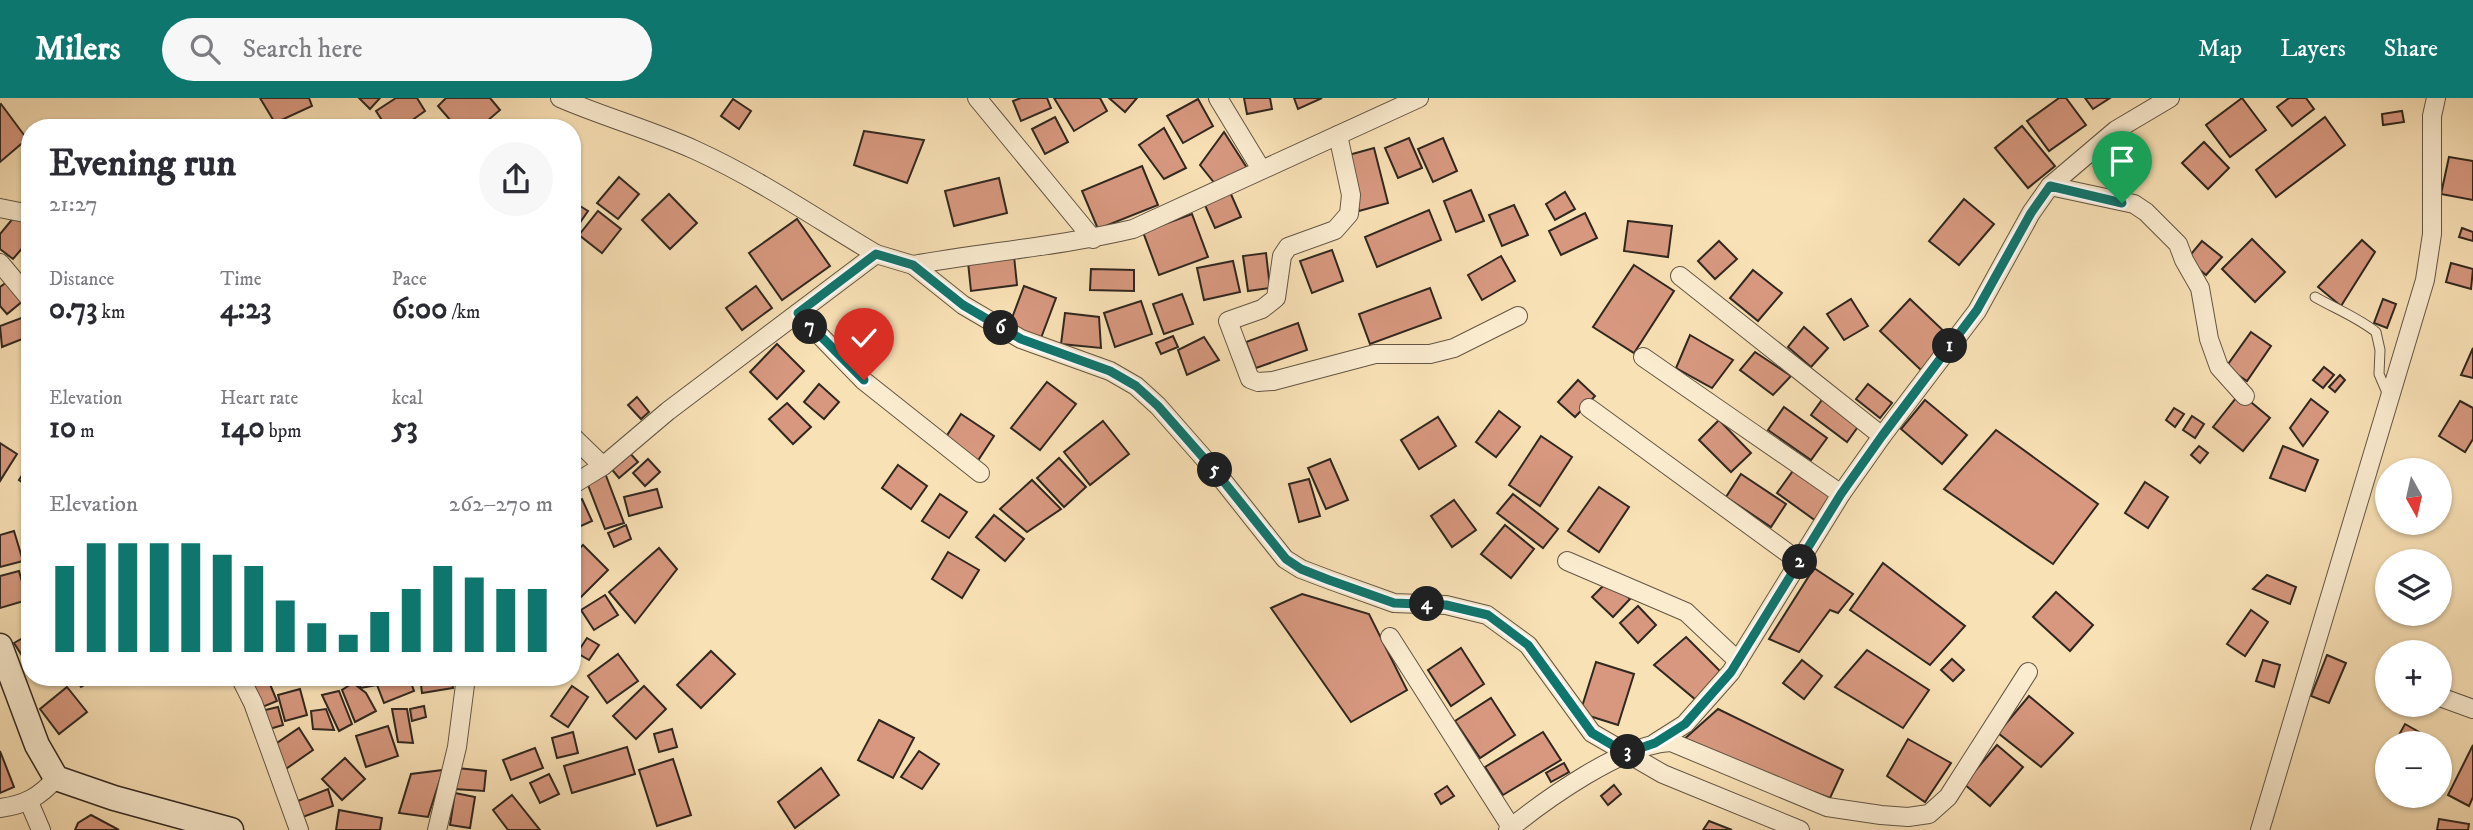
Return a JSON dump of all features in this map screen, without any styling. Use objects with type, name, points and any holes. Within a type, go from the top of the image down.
[{"type":"main road","points":[[0,646],[37,745],[56,778],[114,798],[231,830]]},
{"type":"street","points":[[560,98],[656,133],[721,162],[876,254],[913,265],[963,305],[1021,339],[1110,371],[1136,386],[1158,406],[1216,472],[1286,559],[1301,569],[1394,603],[1446,605],[1488,615],[1528,645],[1592,733],[1663,774],[1800,830]]},
{"type":"street","points":[[977,98],[1093,239]]},
{"type":"street","points":[[1217,98],[1261,169]]},
{"type":"street","points":[[913,265],[997,250],[1093,239],[1133,229],[1419,98]]},
{"type":"street","points":[[1391,637],[1510,829],[1533,810],[1626,753],[1655,743],[1685,724],[1738,661],[1841,494],[1977,310],[2031,213],[2050,186],[2116,130],[2170,98]]},
{"type":"street","points":[[2260,830],[2390,400],[2429,260],[2432,233],[2432,116],[2436,98]]},
{"type":"street","points":[[1338,135],[1351,195],[1351,206],[1346,220],[1335,230],[1288,247],[1282,256],[1276,299],[1262,309],[1228,321],[1250,379],[1258,382],[1288,378],[1375,354],[1430,354],[1454,348],[1518,316]]},
{"type":"street","points":[[2050,186],[2134,204],[2146,212],[2178,244],[2200,288],[2209,339],[2219,367],[2245,396]]},
{"type":"street","points":[[2,209],[21,202]]},
{"type":"street","points":[[2,209],[21,212]]},
{"type":"street","points":[[581,479],[603,466],[668,411],[876,254]]},
{"type":"street","points":[[0,263],[21,288]]},
{"type":"street","points":[[1680,276],[1882,436]]},
{"type":"street","points":[[798,313],[864,380],[980,473]]},
{"type":"street","points":[[1643,356],[1841,494]]},
{"type":"street","points":[[1589,408],[1800,562]]},
{"type":"street","points":[[581,445],[603,466]]},
{"type":"street","points":[[1567,561],[1686,612],[1738,661]]},
{"type":"street","points":[[1655,743],[1671,742],[1827,807],[1881,816],[1908,817],[1929,814],[1948,797],[2028,673]]},
{"type":"street","points":[[244,686],[299,830]]},
{"type":"street","points":[[437,830],[457,747],[465,686]]},
{"type":"street","points":[[2452,701],[2473,709]]},
{"type":"street","points":[[0,808],[29,802],[45,791],[56,778]]},
{"type":"street","points":[[29,802],[41,830]]},
{"type":"lane","points":[[2315,297],[2333,308],[2353,315],[2376,332],[2380,350],[2379,374],[2390,400]]},
{"type":"building","points":[[260,98],[309,98],[312,106],[284,119],[273,119]]},
{"type":"building","points":[[359,98],[380,98],[370,109]]},
{"type":"building","points":[[396,98],[417,98],[425,111],[414,119],[381,119],[376,111]]},
{"type":"building","points":[[446,98],[490,98],[500,110],[490,119],[449,119],[438,106]]},
{"type":"building","points":[[1021,98],[1047,98],[1051,108],[1021,121],[1013,101]]},
{"type":"building","points":[[1054,98],[1100,98],[1107,111],[1074,131]]},
{"type":"building","points":[[1109,98],[1137,98],[1125,112]]},
{"type":"building","points":[[1244,98],[1270,98],[1272,109],[1247,114]]},
{"type":"building","points":[[1294,98],[1322,98],[1298,109]]},
{"type":"building","points":[[2059,98],[2066,98],[2086,125],[2049,151],[2027,121]]},
{"type":"building","points":[[2085,98],[2110,98],[2093,109]]},
{"type":"building","points":[[2242,98],[2266,130],[2230,157],[2206,125]]},
{"type":"building","points":[[2289,98],[2306,98],[2314,109],[2292,126],[2277,107]]},
{"type":"building","points":[[733,99],[751,111],[739,129],[721,116]]},
{"type":"building","points":[[1198,99],[1213,126],[1183,143],[1167,116]]},
{"type":"building","points":[[0,105],[21,131],[21,144],[0,162]]},
{"type":"building","points":[[2402,111],[2404,122],[2383,125],[2382,114]]},
{"type":"building","points":[[1055,117],[1068,142],[1045,154],[1032,129]]},
{"type":"building","points":[[2325,117],[2345,145],[2276,197],[2256,170]]},
{"type":"building","points":[[2022,126],[2055,166],[2028,188],[1995,148]]},
{"type":"building","points":[[1164,128],[1186,168],[1164,179],[1139,145]]},
{"type":"building","points":[[864,131],[924,140],[907,183],[854,165]]},
{"type":"building","points":[[1224,132],[1247,168],[1216,185],[1200,165]]},
{"type":"building","points":[[1409,138],[1422,168],[1398,178],[1385,148]]},
{"type":"building","points":[[1443,138],[1457,171],[1433,182],[1418,149]]},
{"type":"building","points":[[2204,142],[2229,168],[2208,189],[2182,163]]},
{"type":"building","points":[[1374,148],[1388,203],[1359,211],[1345,156]]},
{"type":"building","points":[[2449,157],[2473,161],[2473,200],[2441,194]]},
{"type":"building","points":[[1142,166],[1158,205],[1098,229],[1082,191]]},
{"type":"building","points":[[619,177],[639,194],[618,219],[597,203]]},
{"type":"building","points":[[999,178],[1007,213],[954,226],[945,191]]},
{"type":"building","points":[[1471,190],[1484,221],[1456,232],[1444,201]]},
{"type":"building","points":[[1230,192],[1241,217],[1215,228],[1204,203]]},
{"type":"building","points":[[1565,192],[1575,209],[1555,220],[1546,204]]},
{"type":"building","points":[[669,194],[697,223],[670,249],[642,220]]},
{"type":"building","points":[[1964,199],[1994,224],[1959,265],[1929,241]]},
{"type":"building","points":[[1514,205],[1528,235],[1502,246],[1489,215]]},
{"type":"building","points":[[581,207],[588,211],[581,221]]},
{"type":"building","points":[[1429,210],[1441,240],[1377,267],[1365,237]]},
{"type":"building","points":[[598,211],[621,229],[602,253],[581,237],[581,232]]},
{"type":"building","points":[[1585,213],[1597,238],[1561,255],[1549,231]]},
{"type":"building","points":[[1192,214],[1208,257],[1159,275],[1143,232]]},
{"type":"building","points":[[15,216],[21,221],[21,250],[13,259],[0,249],[0,234]]},
{"type":"building","points":[[797,219],[830,266],[782,300],[749,253]]},
{"type":"building","points":[[1628,221],[1672,226],[1668,257],[1624,251]]},
{"type":"building","points":[[2462,228],[2473,232],[2473,241],[2459,237]]},
{"type":"building","points":[[2252,239],[2285,272],[2255,302],[2222,269]]},
{"type":"building","points":[[2362,240],[2375,252],[2341,306],[2318,287]]},
{"type":"building","points":[[1719,241],[1737,259],[1715,279],[1698,261]]},
{"type":"building","points":[[2202,241],[2222,257],[2206,275],[2187,259]]},
{"type":"building","points":[[1332,250],[1343,281],[1312,293],[1300,261]]},
{"type":"building","points":[[1266,253],[1270,288],[1248,291],[1243,256]]},
{"type":"building","points":[[1014,256],[1017,285],[971,291],[968,262]]},
{"type":"building","points":[[1501,256],[1515,281],[1482,300],[1468,275]]},
{"type":"building","points":[[1233,261],[1240,292],[1204,300],[1197,268]]},
{"type":"building","points":[[2451,263],[2473,269],[2471,289],[2446,282]]},
{"type":"building","points":[[1634,265],[1674,291],[1634,353],[1593,327]]},
{"type":"building","points":[[1091,269],[1134,270],[1134,291],[1090,290]]},
{"type":"building","points":[[1753,270],[1782,293],[1758,321],[1730,298]]},
{"type":"building","points":[[8,281],[21,296],[21,302],[7,314],[0,306],[0,287]]},
{"type":"building","points":[[756,286],[772,308],[742,330],[726,308]]},
{"type":"building","points":[[1024,286],[1056,298],[1041,338],[1009,326]]},
{"type":"building","points":[[1430,288],[1441,318],[1370,344],[1359,314]]},
{"type":"building","points":[[1182,294],[1193,324],[1164,334],[1153,304]]},
{"type":"building","points":[[1851,299],[1868,326],[1844,340],[1827,314]]},
{"type":"building","points":[[1910,299],[1951,338],[1921,370],[1880,331]]},
{"type":"building","points":[[2383,299],[2396,304],[2387,328],[2374,323]]},
{"type":"building","points":[[1141,301],[1152,334],[1115,347],[1104,313]]},
{"type":"building","points":[[1065,313],[1099,317],[1101,348],[1061,344]]},
{"type":"building","points":[[21,318],[21,340],[2,347],[0,326]]},
{"type":"building","points":[[1298,323],[1307,350],[1256,368],[1246,342]]},
{"type":"building","points":[[1804,327],[1828,348],[1811,367],[1788,347]]},
{"type":"building","points":[[2251,332],[2271,346],[2247,381],[2226,367]]},
{"type":"building","points":[[1690,335],[1733,360],[1712,388],[1676,368]]},
{"type":"building","points":[[1173,336],[1178,347],[1161,354],[1156,343]]},
{"type":"building","points":[[1204,337],[1219,360],[1187,375],[1178,350]]},
{"type":"building","points":[[777,344],[804,371],[777,399],[750,372]]},
{"type":"building","points":[[2473,348],[2473,378],[2461,375]]},
{"type":"building","points":[[1755,352],[1791,376],[1773,395],[1740,370]]},
{"type":"building","points":[[2324,367],[2334,375],[2323,388],[2313,380]]},
{"type":"building","points":[[2340,375],[2345,380],[2335,392],[2329,387]]},
{"type":"building","points":[[1578,380],[1595,396],[1575,417],[1558,402]]},
{"type":"building","points":[[1047,382],[1076,404],[1040,450],[1011,428]]},
{"type":"building","points":[[819,384],[839,402],[824,419],[804,402]]},
{"type":"building","points":[[1868,384],[1892,403],[1880,418],[1856,399]]},
{"type":"building","points":[[2240,393],[2270,418],[2243,451],[2213,427]]},
{"type":"building","points":[[637,397],[649,412],[641,419],[628,405]]},
{"type":"building","points":[[1824,397],[1860,424],[1847,442],[1811,415]]},
{"type":"building","points":[[2311,399],[2328,412],[2303,446],[2290,428]]},
{"type":"building","points":[[1925,400],[1967,435],[1942,464],[1901,429]]},
{"type":"building","points":[[2460,401],[2473,408],[2473,439],[2465,452],[2439,436]]},
{"type":"building","points":[[787,403],[811,427],[793,444],[769,419]]},
{"type":"building","points":[[1784,407],[1827,438],[1811,460],[1768,430]]},
{"type":"building","points":[[2174,408],[2184,414],[2175,427],[2166,420]]},
{"type":"building","points":[[1499,411],[1520,427],[1496,457],[1476,442]]},
{"type":"building","points":[[961,414],[994,436],[977,462],[944,440]]},
{"type":"building","points":[[2192,416],[2204,424],[2195,438],[2183,430]]},
{"type":"building","points":[[1438,417],[1456,446],[1419,469],[1401,440]]},
{"type":"building","points":[[1719,420],[1751,453],[1731,472],[1699,440]]},
{"type":"building","points":[[1103,421],[1129,454],[1090,485],[1064,452]]},
{"type":"building","points":[[1996,430],[2098,504],[2053,564],[1944,489]]},
{"type":"building","points":[[1541,436],[1572,457],[1540,506],[1509,485]]},
{"type":"building","points":[[0,443],[17,454],[0,481]]},
{"type":"building","points":[[2199,446],[2208,453],[2200,463],[2191,455]]},
{"type":"building","points":[[2283,446],[2318,460],[2305,491],[2270,478]]},
{"type":"building","points":[[627,450],[638,462],[619,478],[609,466]]},
{"type":"building","points":[[1059,458],[1086,487],[1064,507],[1037,478]]},
{"type":"building","points":[[648,459],[660,472],[645,486],[633,473]]},
{"type":"building","points":[[1330,459],[1348,500],[1326,509],[1308,468]]},
{"type":"building","points":[[898,465],[927,486],[911,509],[882,488]]},
{"type":"building","points":[[1795,468],[1833,496],[1816,521],[1777,493]]},
{"type":"building","points":[[605,473],[624,523],[605,529],[586,480]]},
{"type":"building","points":[[1741,474],[1786,504],[1771,527],[1726,497]]},
{"type":"building","points":[[1309,479],[1320,516],[1299,522],[1289,484]]},
{"type":"building","points":[[1032,480],[1061,509],[1027,532],[1000,509]]},
{"type":"building","points":[[2145,482],[2168,497],[2148,528],[2125,513]]},
{"type":"building","points":[[1599,487],[1629,507],[1599,552],[1568,531]]},
{"type":"building","points":[[657,489],[662,507],[629,516],[624,497]]},
{"type":"building","points":[[940,494],[967,512],[949,538],[922,521]]},
{"type":"building","points":[[1513,494],[1558,529],[1543,548],[1497,513]]},
{"type":"building","points":[[581,500],[592,521],[581,526]]},
{"type":"building","points":[[1454,500],[1476,530],[1452,547],[1431,516]]},
{"type":"building","points":[[994,515],[1024,539],[1005,561],[976,537]]},
{"type":"building","points":[[626,525],[631,539],[614,547],[608,533]]},
{"type":"building","points":[[1505,525],[1534,549],[1511,578],[1481,554]]},
{"type":"building","points":[[14,531],[21,562],[0,567],[0,535]]},
{"type":"building","points":[[583,545],[608,570],[581,597]]},
{"type":"building","points":[[659,548],[677,569],[635,623],[609,592]]},
{"type":"building","points":[[948,552],[979,570],[962,598],[932,579]]},
{"type":"building","points":[[1883,563],[1965,626],[1930,665],[1850,610]]},
{"type":"building","points":[[1814,568],[1853,594],[1838,613],[1830,610],[1799,652],[1769,639]]},
{"type":"building","points":[[19,571],[21,602],[0,608],[0,576]]},
{"type":"building","points":[[2267,575],[2296,587],[2290,604],[2253,589]]},
{"type":"building","points":[[1609,580],[1630,599],[1613,617],[1592,597]]},
{"type":"building","points":[[2056,592],[2093,625],[2070,651],[2033,617]]},
{"type":"building","points":[[1302,594],[1369,614],[1407,690],[1351,722],[1271,608]]},
{"type":"building","points":[[605,595],[618,615],[594,630],[581,610]]},
{"type":"building","points":[[1638,606],[1656,625],[1638,643],[1620,623]]},
{"type":"building","points":[[2251,610],[2268,622],[2245,656],[2227,644]]},
{"type":"building","points":[[1686,637],[1721,672],[1696,700],[1654,665]]},
{"type":"building","points":[[587,638],[599,645],[589,660],[581,655],[581,647]]},
{"type":"building","points":[[21,639],[21,654],[14,643]]},
{"type":"building","points":[[1461,648],[1484,684],[1451,706],[1428,670]]},
{"type":"building","points":[[1867,650],[1929,690],[1903,728],[1835,687]]},
{"type":"building","points":[[711,651],[735,674],[701,708],[677,685]]},
{"type":"building","points":[[618,654],[638,681],[607,703],[588,676]]},
{"type":"building","points":[[2327,655],[2346,663],[2329,703],[2311,696]]},
{"type":"building","points":[[1952,659],[1964,670],[1953,681],[1941,670]]},
{"type":"building","points":[[1802,660],[1822,676],[1804,699],[1783,683]]},
{"type":"building","points":[[2263,660],[2280,665],[2274,687],[2256,681]]},
{"type":"building","points":[[1596,662],[1634,674],[1618,725],[1580,713]]},
{"type":"building","points":[[251,686],[271,686],[277,701],[260,708]]},
{"type":"building","points":[[348,686],[357,686],[366,693],[376,711],[355,722],[342,690]]},
{"type":"building","points":[[377,686],[412,686],[414,691],[384,703]]},
{"type":"building","points":[[421,686],[453,686],[453,688],[422,693]]},
{"type":"building","points":[[572,686],[588,697],[568,727],[551,716]]},
{"type":"building","points":[[644,686],[666,709],[636,739],[613,716]]},
{"type":"building","points":[[67,687],[87,712],[59,734],[40,709]]},
{"type":"building","points":[[300,689],[307,715],[285,721],[278,695]]},
{"type":"building","points":[[339,691],[352,724],[339,731],[322,695]]},
{"type":"building","points":[[2029,696],[2073,733],[2041,767],[1998,733]]},
{"type":"building","points":[[1491,698],[1515,735],[1480,758],[1455,721]]},
{"type":"building","points":[[424,706],[426,717],[412,721],[410,709]]},
{"type":"building","points":[[278,707],[283,725],[266,730],[261,711]]},
{"type":"building","points":[[326,709],[334,730],[313,729],[311,711]]},
{"type":"building","points":[[392,709],[407,709],[413,743],[398,742]]},
{"type":"building","points":[[1718,709],[1843,770],[1830,798],[1681,742]]},
{"type":"building","points":[[879,720],[914,738],[893,778],[858,760]]},
{"type":"building","points":[[2405,724],[2417,731],[2401,731]]},
{"type":"building","points":[[388,726],[398,756],[366,767],[356,736]]},
{"type":"building","points":[[299,728],[313,750],[283,771],[274,745]]},
{"type":"building","points":[[672,729],[677,747],[659,752],[654,734]]},
{"type":"building","points":[[573,732],[578,753],[557,758],[552,738]]},
{"type":"building","points":[[1543,732],[1561,760],[1503,795],[1485,767]]},
{"type":"building","points":[[1908,739],[1951,763],[1925,802],[1887,776]]},
{"type":"building","points":[[1997,745],[2023,767],[1990,806],[1964,784]]},
{"type":"building","points":[[2473,745],[2473,797],[2469,806],[2452,797],[2452,787]]},
{"type":"building","points":[[627,747],[635,774],[572,793],[564,766]]},
{"type":"building","points":[[535,748],[543,768],[511,780],[503,760]]},
{"type":"building","points":[[0,751],[14,787],[0,793]]},
{"type":"building","points":[[919,751],[939,764],[922,789],[901,777]]},
{"type":"building","points":[[345,758],[365,779],[342,800],[322,779]]},
{"type":"building","points":[[673,759],[691,815],[657,826],[639,770]]},
{"type":"building","points":[[1564,763],[1569,772],[1551,782],[1546,773]]},
{"type":"building","points":[[457,768],[486,771],[484,791],[455,789]]},
{"type":"building","points":[[821,768],[839,795],[795,828],[778,802]]},
{"type":"building","points":[[443,770],[428,817],[399,813],[411,774]]},
{"type":"building","points":[[549,774],[559,794],[540,803],[530,783]]},
{"type":"building","points":[[1614,785],[1621,794],[1608,805],[1601,796]]},
{"type":"building","points":[[1447,786],[1454,796],[1441,804],[1435,794]]},
{"type":"building","points":[[328,789],[333,806],[300,818],[295,802]]},
{"type":"building","points":[[455,793],[475,797],[470,828],[450,825]]},
{"type":"building","points":[[512,795],[540,830],[508,830],[493,810]]},
{"type":"building","points":[[339,810],[382,818],[380,830],[336,830]]},
{"type":"building","points":[[91,815],[119,830],[75,830],[78,823]]},
{"type":"building","points":[[2439,819],[2469,824],[2468,830],[2437,830]]},
{"type":"building","points":[[1709,821],[1732,830],[1703,830]]},
{"type":"route","points":[[864,380],[798,313],[876,254],[913,265],[963,305],[1021,339],[1124,377],[1158,406],[1216,472],[1286,559],[1301,569],[1360,593],[1394,603],[1446,605],[1488,615],[1528,645],[1592,733],[1626,753],[1655,743],[1685,724],[1731,672],[1841,494],[1977,310],[2031,213],[2050,186],[2122,203]]}]
